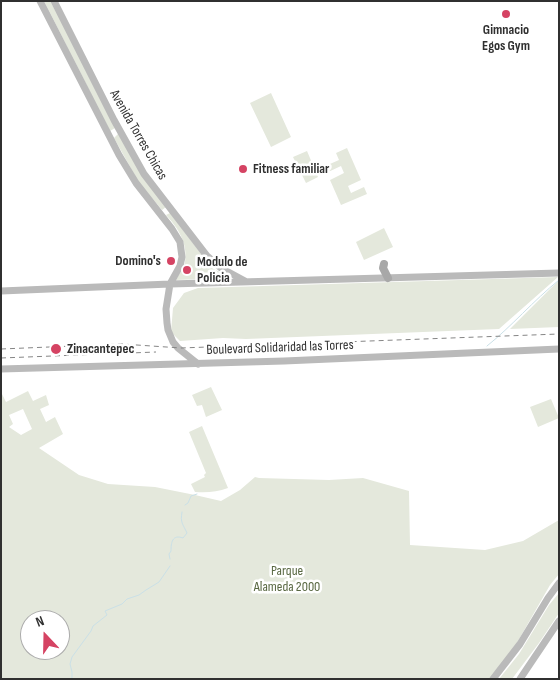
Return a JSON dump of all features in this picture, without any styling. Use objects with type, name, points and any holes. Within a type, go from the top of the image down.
[{"type":"main road","name":"Avenida Torres Chicas","points":[[40,1],[109,136],[133,178],[180,242],[182,250],[180,266],[170,284]]},
{"type":"main road","name":"Avenida Torres Chicas","points":[[54,1],[119,130],[144,174],[207,256],[222,268],[246,282]]},
{"type":"main road","points":[[109,136],[112,132],[119,130]]},
{"type":"main road","points":[[160,213],[170,208]]},
{"type":"main road","points":[[384,264],[383,268],[388,278]]},
{"type":"main road","points":[[1,291],[559,272]]},
{"type":"main road","points":[[170,284],[166,309],[168,330],[178,348],[198,364]]},
{"type":"main road","name":"Boulevard Solidaridad las Torres","points":[[1,369],[198,364],[559,349]]},
{"type":"main road","points":[[493,679],[520,644],[559,583]]},
{"type":"main road","points":[[520,679],[559,621]]},
{"type":"green space","points":[[44,1],[50,1],[66,30],[115,128],[110,131]]},
{"type":"green space","points":[[271,93],[291,137],[271,147],[250,103]]},
{"type":"green space","points":[[118,134],[166,207],[162,210],[138,181],[114,138]]},
{"type":"green space","points":[[347,148],[361,180],[348,186],[351,193],[364,187],[367,194],[341,205],[330,180],[344,173],[341,166],[326,173],[323,167],[339,160],[336,153]]},
{"type":"green space","points":[[307,151],[318,177],[306,183],[293,157]]},
{"type":"green space","points":[[170,213],[212,268],[231,278],[176,280],[183,269],[186,255],[181,236],[166,215]]},
{"type":"green space","points":[[384,228],[393,247],[364,260],[356,242]]},
{"type":"green space","points":[[558,277],[499,329],[180,341],[171,332],[173,308],[184,293],[198,288]]},
{"type":"green space","points":[[559,280],[559,327],[510,329]]},
{"type":"green space","points":[[211,387],[222,410],[206,417],[202,405],[197,406],[192,395]]},
{"type":"green space","name":"Parque Alameda 2000","points":[[28,391],[33,401],[46,395],[49,405],[40,409],[46,422],[55,417],[63,434],[39,448],[79,475],[108,484],[155,487],[221,501],[240,490],[255,477],[329,480],[363,478],[409,491],[410,545],[485,550],[523,541],[559,520],[559,574],[550,585],[510,655],[490,679],[1,679],[1,392],[6,402]],"holes":[[[23,409],[32,429],[21,435],[9,427],[13,424],[9,415]]]},
{"type":"green space","points":[[551,399],[559,418],[538,427],[530,407]]},
{"type":"green space","points":[[202,426],[228,488],[212,492],[195,492],[191,484],[205,477],[206,473],[189,432]]},
{"type":"green space","points":[[559,593],[559,613],[539,643],[512,679],[499,679],[519,654],[549,605]]},
{"type":"waterway","points":[[487,346],[559,280]]},
{"type":"waterway","points":[[185,505],[191,496],[197,494]]},
{"type":"waterway","points":[[170,559],[169,554],[174,538],[183,538],[187,533],[182,521],[182,512]]},
{"type":"waterway","points":[[70,679],[72,678],[70,664],[72,657],[93,626],[107,615],[105,611],[139,595],[159,582],[170,566]]},
{"type":"railway","points":[[1,349],[122,344],[181,348],[559,334]]},
{"type":"railway","points":[[1,358],[156,352]]},
{"type":"place","name":"Gimnacio Egos Gym","points":[[506,14]]},
{"type":"place","name":"Fitness familiar","points":[[243,169]]},
{"type":"place","name":"Domino's","points":[[171,261]]},
{"type":"place","name":"Modulo de Policia","points":[[187,270]]},
{"type":"place","name":"Zinacantepec","points":[[56,349]]}]
